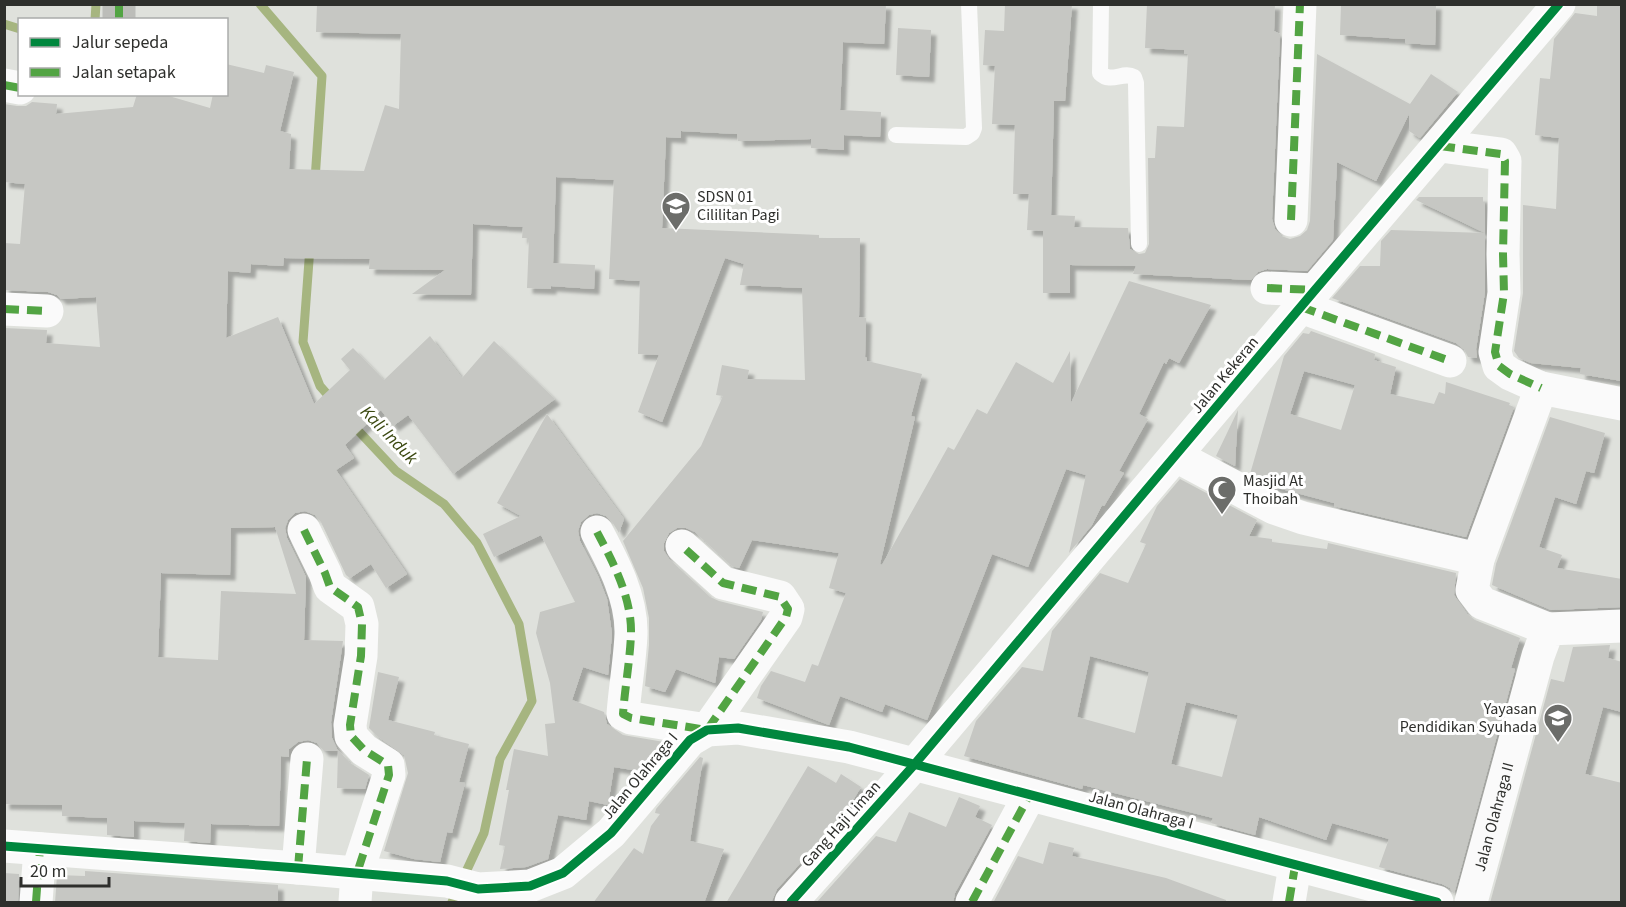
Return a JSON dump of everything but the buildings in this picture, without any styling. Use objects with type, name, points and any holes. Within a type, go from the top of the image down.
[{"type":"street","points":[[1291,220],[1300,4]]},
{"type":"street","name":"Jalan Kekeran","points":[[914,765],[1559,4]]},
{"type":"street","points":[[1440,146],[1501,154],[1505,161],[1504,294],[1495,352],[1498,366],[1541,388],[1622,404]]},
{"type":"street","points":[[1267,288],[1308,299],[1450,361]]},
{"type":"street","points":[[4,309],[47,311]]},
{"type":"street","points":[[1541,388],[1478,559],[1472,590],[1482,603],[1548,629],[1622,626]]},
{"type":"street","points":[[1176,456],[1274,508],[1303,518],[1478,559]]},
{"type":"street","points":[[304,530],[330,586],[358,607],[362,624],[361,657],[350,725],[351,736],[364,750],[388,765],[389,775],[356,888]]},
{"type":"street","points":[[597,532],[622,585],[631,632],[623,714],[631,718],[707,730],[786,617],[788,609],[780,597],[723,583],[682,546]]},
{"type":"street","name":"Jalan Olahraga II","points":[[1471,903],[1538,656],[1548,629]]},
{"type":"street","name":"Jalan Olahraga I","points":[[4,846],[298,868],[356,888],[530,886],[563,873],[611,833],[690,740],[707,730],[738,728],[849,747],[1437,903]]},
{"type":"street","points":[[298,868],[307,759]]},
{"type":"street","name":"Gang Haji Liman","points":[[791,903],[914,765]]},
{"type":"street","points":[[972,903],[1029,796]]},
{"type":"street","points":[[36,903],[40,849]]},
{"type":"street","points":[[1289,903],[1295,866]]},
{"type":"lane","points":[[896,135],[966,136],[972,133],[974,128],[969,4]]},
{"type":"lane","points":[[1101,4],[1100,73],[1109,78],[1130,74],[1134,76],[1137,84],[1139,244]]},
{"type":"waterway","name":"Kali Induk","points":[[95,18],[96,4]]},
{"type":"waterway","name":"Kali Induk","points":[[260,4],[322,76],[315,180]]},
{"type":"waterway","name":"Kali Induk","points":[[4,24],[18,28]]},
{"type":"waterway","name":"Kali Induk","points":[[310,247],[303,342],[320,386],[334,402]]},
{"type":"waterway","name":"Kali Induk","points":[[352,424],[396,471],[444,504],[477,543],[519,624],[532,701],[500,759],[484,833],[452,902]]},
{"type":"tunnel","points":[[119,4],[119,18]]},
{"type":"marked path","points":[[119,4],[119,18]]},
{"type":"marked path","points":[[1291,220],[1300,4]]},
{"type":"marked path","points":[[4,85],[18,88]]},
{"type":"marked path","points":[[1440,146],[1501,154],[1505,161],[1504,293],[1495,352],[1499,366],[1510,374],[1541,388]]},
{"type":"marked path","points":[[1267,288],[1315,290]]},
{"type":"marked path","points":[[1301,307],[1450,361]]},
{"type":"marked path","points":[[4,309],[47,311]]},
{"type":"marked path","points":[[304,530],[330,587],[358,607],[362,624],[361,656],[350,725],[351,736],[364,750],[388,765],[389,775],[357,873]]},
{"type":"marked path","points":[[597,532],[620,581],[628,607],[631,634],[623,714],[631,718],[707,730],[786,617],[788,609],[780,597],[723,583],[682,546]]},
{"type":"marked path","points":[[298,868],[307,759]]},
{"type":"marked path","points":[[972,902],[1029,796]]},
{"type":"marked path","points":[[36,902],[40,849]]},
{"type":"marked path","points":[[1289,902],[1295,866]]},
{"type":"cycle path","points":[[791,902],[914,765],[1559,4]]},
{"type":"cycle path","points":[[4,846],[447,881],[478,889],[530,886],[563,873],[611,833],[690,740],[707,730],[738,728],[849,747],[1437,902]]},
{"type":"place","name":"SDSN 01 Cililitan Pagi","points":[[676,232]]},
{"type":"place","name":"Masjid At Thoibah","points":[[1222,516]]},
{"type":"place","name":"Yayasan Pendidikan Syuhada","points":[[1558,744]]}]
